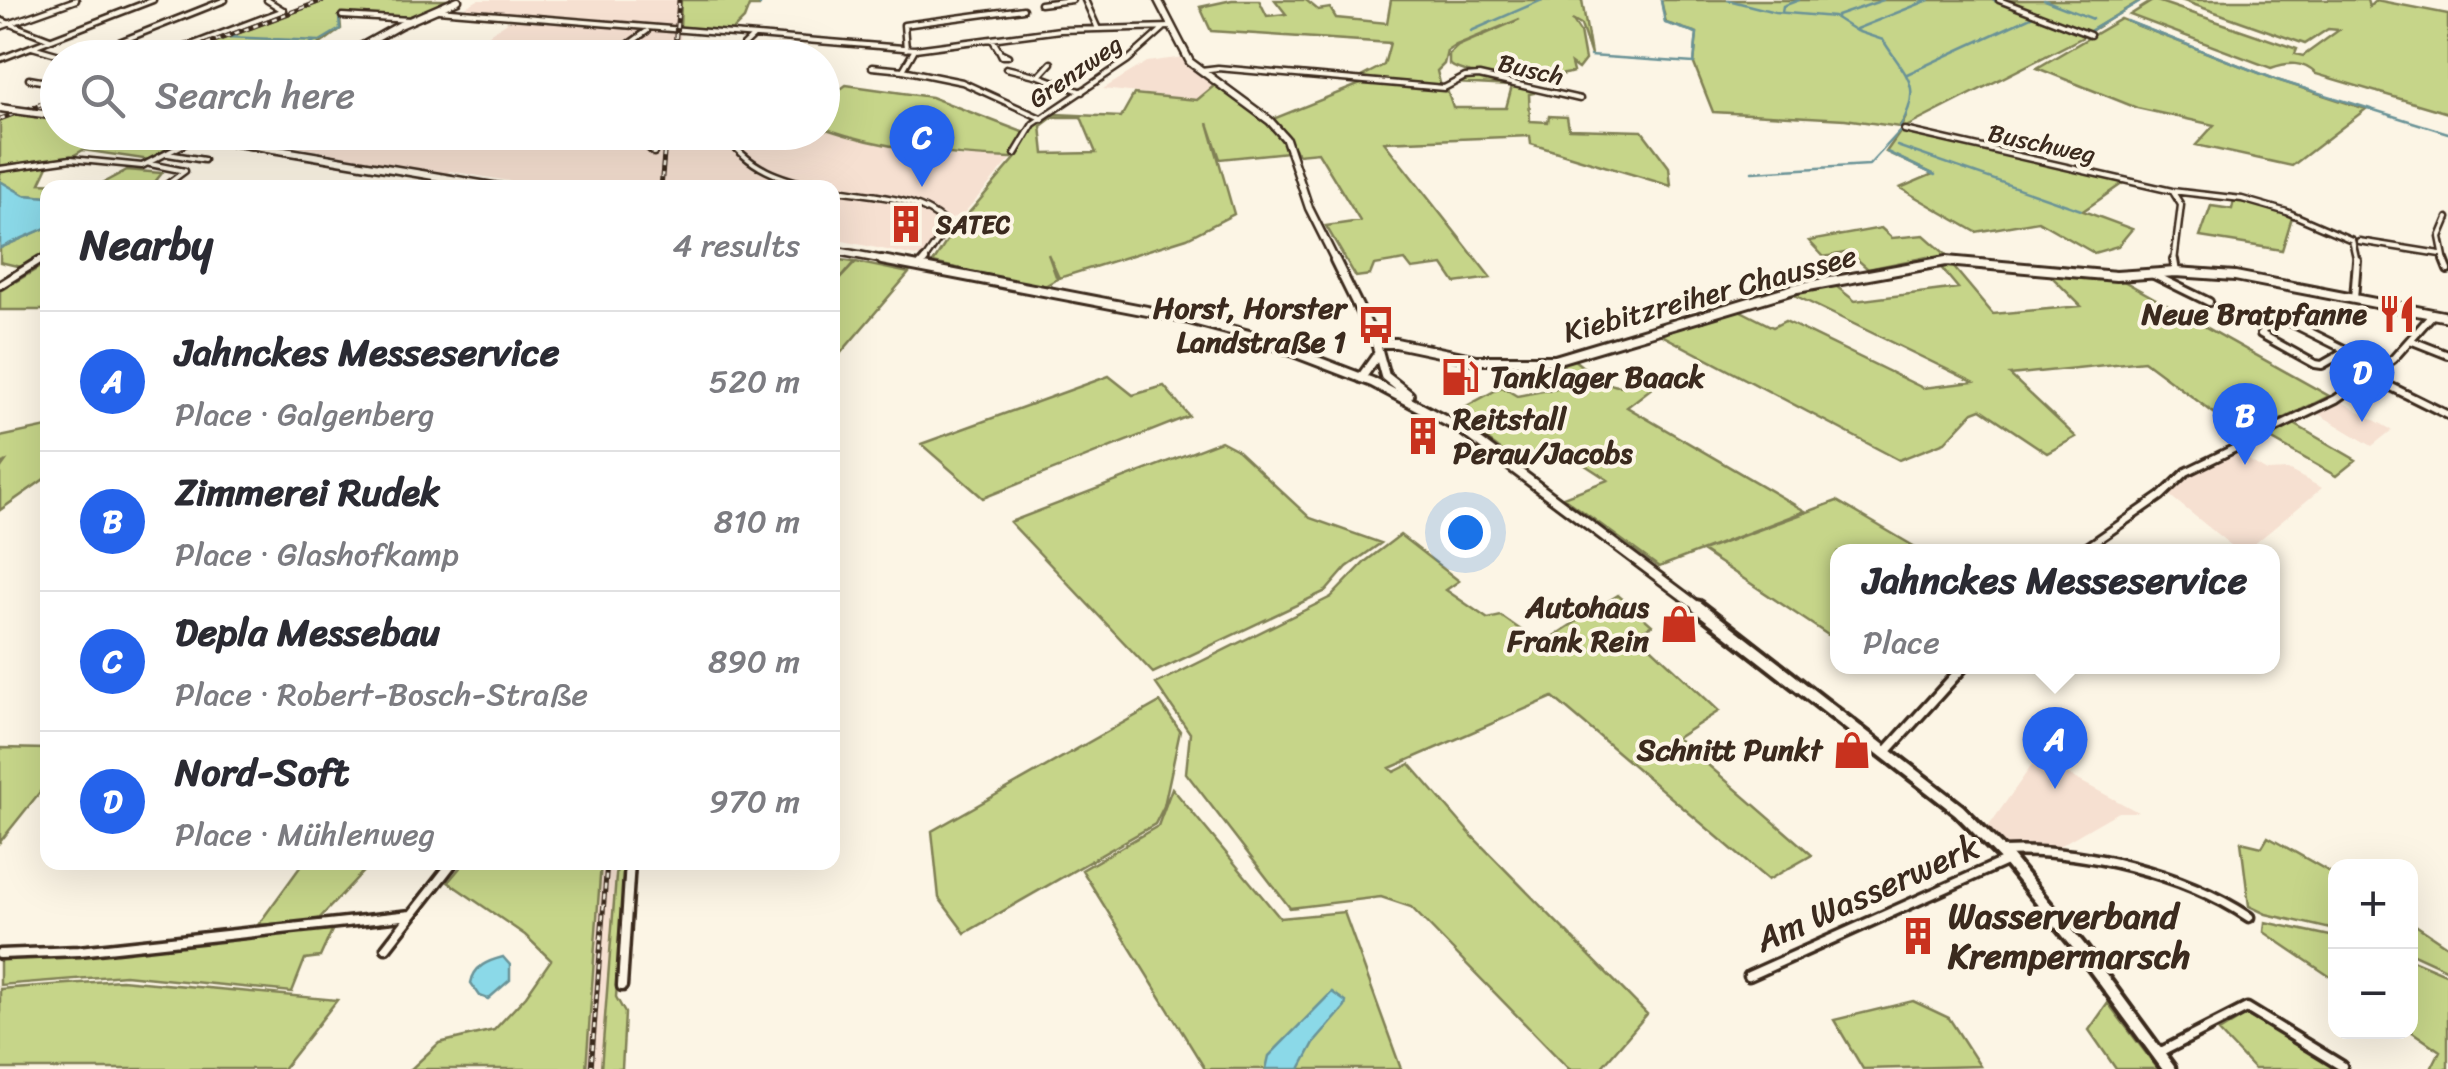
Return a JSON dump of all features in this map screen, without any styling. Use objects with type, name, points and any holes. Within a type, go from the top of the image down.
[{"type":"main road","points":[[374,40],[458,0]]},
{"type":"main road","points":[[1158,0],[1184,53],[1200,71],[1270,121],[1286,139],[1314,218],[1376,343],[1386,376],[1395,387],[1530,477],[1961,812],[2004,856],[2093,965],[2169,1069]]},
{"type":"main road","points":[[0,108],[40,114]]},
{"type":"main road","points":[[283,150],[464,180]]},
{"type":"main road","points":[[840,252],[1190,320],[1294,350],[1452,423]]},
{"type":"main road","name":"Kiebitzreiher Chaussee","points":[[1376,343],[1396,343],[1478,360],[1538,362],[1572,356],[1797,288],[1928,262],[2116,276],[2176,272],[2235,276],[2448,317]]},
{"type":"main road","points":[[1361,378],[1378,354]]},
{"type":"street","points":[[2,24],[76,0]]},
{"type":"street","points":[[2,24],[50,39],[153,0]]},
{"type":"street","points":[[124,40],[224,0]]},
{"type":"street","points":[[205,40],[284,10],[267,0]]},
{"type":"street","points":[[1040,4],[1072,0]]},
{"type":"street","points":[[1085,0],[1098,28]]},
{"type":"street","points":[[1998,0],[2090,35]]},
{"type":"street","points":[[433,9],[648,30],[813,40]]},
{"type":"street","points":[[906,48],[904,25],[1024,9]]},
{"type":"street","points":[[342,16],[410,20]]},
{"type":"street","points":[[840,42],[915,49],[1098,28],[1174,26]]},
{"type":"street","name":"Grenzweg","points":[[1015,154],[1031,126],[1083,92],[1164,27]]},
{"type":"street","points":[[634,40],[648,30]]},
{"type":"street","points":[[750,40],[755,35]]},
{"type":"street","points":[[992,39],[999,52]]},
{"type":"street","points":[[0,59],[40,43]]},
{"type":"street","points":[[32,46],[40,49]]},
{"type":"street","points":[[902,70],[915,49]]},
{"type":"street","points":[[1039,76],[1051,63]]},
{"type":"street","points":[[872,67],[962,82],[1043,119]]},
{"type":"street","points":[[1006,68],[1083,92]]},
{"type":"street","name":"Busch","points":[[1200,71],[1218,68],[1444,88],[1465,77],[1479,76],[1580,99]]},
{"type":"street","points":[[29,80],[40,82]]},
{"type":"street","name":"Buschweg","points":[[1904,130],[2172,191],[2198,192],[2290,211],[2352,240],[2358,260],[2354,298]]},
{"type":"street","points":[[0,169],[71,159],[134,168],[174,150]]},
{"type":"street","points":[[651,150],[654,153]]},
{"type":"street","points":[[735,150],[756,168],[796,180]]},
{"type":"street","points":[[167,154],[204,160]]},
{"type":"street","points":[[149,164],[186,172],[174,180]]},
{"type":"street","points":[[441,180],[444,176]]},
{"type":"street","points":[[2172,191],[2181,206],[2173,268],[2176,272]]},
{"type":"street","points":[[840,192],[923,208],[944,218],[947,231],[919,267]]},
{"type":"street","points":[[2448,218],[2443,224],[2440,254],[2448,269]]},
{"type":"street","points":[[2359,241],[2440,254]]},
{"type":"street","points":[[0,285],[40,260]]},
{"type":"street","points":[[2152,274],[2209,302]]},
{"type":"street","points":[[2092,544],[2161,496],[2186,472],[2336,400],[2393,359],[2433,314]]},
{"type":"street","points":[[2335,360],[2344,350],[2282,316],[2268,322],[2262,330],[2315,364],[2335,360],[2448,415]]},
{"type":"street","points":[[2410,340],[2448,354]]},
{"type":"street","points":[[1887,751],[1957,674]]},
{"type":"street","points":[[2004,856],[2045,850],[2096,859],[2216,895],[2248,917]]},
{"type":"street","name":"Am Wasserwerk","points":[[1749,976],[2004,856]]},
{"type":"street","points":[[386,948],[447,870]]},
{"type":"street","points":[[622,986],[629,870]]},
{"type":"street","points":[[0,954],[80,950],[412,915]]},
{"type":"street","points":[[2158,1054],[2247,1008],[2342,1066]]},
{"type":"shaded area","points":[[478,0],[681,0],[680,40],[480,40],[515,17],[460,10]]},
{"type":"shaded area","points":[[1184,57],[1215,85],[1198,100],[1103,89],[1147,62]]},
{"type":"shaded area","points":[[840,132],[941,156],[1012,158],[964,213],[944,223],[942,234],[921,257],[840,240],[840,180],[503,180],[450,171],[445,175],[314,150],[840,150]]},
{"type":"shaded area","points":[[2339,400],[2392,430],[2372,446],[2317,413]]},
{"type":"shaded area","points":[[2236,453],[2267,471],[2288,470],[2322,488],[2254,544],[2229,544],[2169,495],[2190,474]]},
{"type":"shaded area","points":[[2037,758],[2138,812],[2118,812],[2052,850],[2002,846],[1986,830]]},
{"type":"shaded area","points":[[600,870],[616,870],[601,1069],[586,1069]]},
{"type":"green space","points":[[327,0],[451,0],[411,17],[344,14],[340,17],[341,29],[326,40],[220,40]]},
{"type":"green space","points":[[681,0],[760,0],[759,6],[749,6],[744,19],[732,31],[680,29]]},
{"type":"green space","points":[[1232,0],[1259,0],[1267,16],[1286,14],[1275,0],[1306,0],[1318,10],[1330,8],[1336,18],[1387,23],[1391,0],[1582,0],[1591,55],[1581,25],[1572,20],[1580,32],[1585,60],[1578,69],[1571,64],[1573,72],[1510,77],[1474,73],[1449,64],[1449,54],[1458,46],[1520,19],[1456,45],[1447,51],[1444,64],[1437,71],[1441,87],[1355,80],[1384,65],[1390,43],[1211,31],[1200,7]]},
{"type":"green space","points":[[1661,0],[1992,0],[2085,36],[1904,128],[1901,127],[1906,117],[1899,127],[1845,119],[1713,112],[1694,64],[1697,33],[1666,23]]},
{"type":"green space","points":[[2003,0],[2141,0],[2089,32]]},
{"type":"green space","points":[[2154,0],[2297,49],[2295,54],[2303,56],[2339,30],[2328,29],[2305,44],[2181,0],[2367,0],[2369,7],[2376,0],[2448,14],[2448,113],[2316,74],[2301,65],[2271,68],[2130,15]]},
{"type":"green space","points":[[2121,19],[2277,80],[2366,109],[2292,166],[2196,145],[2214,125],[2137,108],[2037,68]]},
{"type":"green space","points":[[1479,77],[1535,87],[1534,93],[1529,94],[1530,121],[1567,117],[1569,129],[1642,131],[1669,167],[1671,186],[1531,144],[1530,136],[1384,142],[1491,278],[1455,283],[1443,265],[1412,269],[1405,260],[1374,265],[1370,275],[1356,277],[1326,226],[1360,221],[1318,152],[1298,154],[1273,119],[1363,83],[1447,90],[1453,108],[1506,108],[1512,86],[1455,83]]},
{"type":"green space","points":[[846,85],[931,97],[1025,133],[1012,158],[916,150],[869,141],[840,133],[840,90]]},
{"type":"green space","points":[[1215,85],[1266,122],[1288,152],[1220,159],[1208,123],[1234,214],[1187,238],[1059,278],[1048,254],[1057,279],[1043,287],[933,263],[950,236],[953,223],[967,215],[1019,154],[1032,127],[1055,114],[1121,117],[1134,94],[1197,100]],"holes":[[[1053,117],[1081,117],[1096,153],[1044,154],[1041,126]]]},
{"type":"green space","points":[[16,114],[40,118],[40,150],[83,150],[71,157],[0,166],[0,120]]},
{"type":"green space","points":[[1901,131],[2126,181],[2083,211],[2132,229],[2118,246],[2094,253],[2038,221],[1976,232],[1900,188],[1933,174],[1886,152]]},
{"type":"green space","points":[[83,150],[164,150],[150,160]]},
{"type":"green space","points":[[49,164],[40,180],[40,196],[24,195],[0,181],[0,172]]},
{"type":"green space","points":[[127,170],[162,173],[156,180],[108,180]]},
{"type":"green space","points":[[2234,200],[2293,214],[2282,250],[2200,237],[2211,206],[2232,209]]},
{"type":"green space","points":[[1881,228],[1892,238],[1924,235],[1950,258],[1927,257],[1868,269],[1849,252],[1824,257],[1809,241]]},
{"type":"green space","points":[[40,230],[40,255],[21,267],[0,262],[0,248]]},
{"type":"green space","points":[[840,260],[854,262],[840,278]]},
{"type":"green space","points":[[856,262],[909,273],[840,354],[840,279]]},
{"type":"green space","points":[[1938,264],[1951,264],[1993,314],[2081,306],[2050,275],[2120,279],[2329,396],[2246,437],[2144,361],[2010,375],[2076,437],[2047,453],[1981,409],[1973,412],[1945,442],[1899,460],[1658,333],[1737,309],[1773,327],[1785,321],[1923,388],[1973,382],[1790,293],[1832,283],[1855,301],[1958,288]]},
{"type":"green space","points":[[40,267],[40,310],[0,310],[0,291]]},
{"type":"green space","points":[[1573,359],[1600,379],[1619,386],[1674,371],[1627,407],[1805,511],[1659,567],[1563,497],[1608,480],[1559,448],[1525,468],[1452,414],[1502,387],[1517,396],[1585,383],[1559,362]]},
{"type":"green space","points":[[1109,376],[1133,395],[1164,386],[1189,416],[983,498],[921,444]]},
{"type":"green space","points":[[2294,424],[2356,460],[2336,476],[2269,438]]},
{"type":"green space","points":[[40,428],[40,482],[0,510],[0,469],[5,462],[0,464],[0,437]]},
{"type":"green space","points":[[1221,441],[1236,449],[1310,518],[1381,543],[1347,567],[1326,591],[1153,673],[1010,522]]},
{"type":"green space","points":[[1837,501],[1910,544],[1830,544],[1830,636],[1702,551]]},
{"type":"green space","points":[[1400,535],[1459,581],[1446,590],[1488,619],[1501,616],[1541,644],[1618,595],[1652,625],[1637,634],[1719,711],[1677,738],[1812,855],[1768,880],[1553,697],[1390,768],[1394,772],[1410,764],[1473,837],[1647,1014],[1600,1069],[1569,1069],[1411,907],[1381,897],[1290,908],[1186,773],[1190,733],[1156,684],[1331,597],[1366,561]]},
{"type":"green space","points":[[1160,702],[1180,731],[1164,806],[1155,824],[965,933],[939,898],[932,831]]},
{"type":"green space","points":[[0,748],[40,749],[40,792],[0,842]]},
{"type":"green space","points":[[1172,788],[1280,918],[1344,912],[1401,1069],[1205,1069],[1082,870],[1158,826]]},
{"type":"green space","points":[[2268,837],[2328,871],[2328,928],[2266,914],[2249,906],[2241,842],[2262,847]]},
{"type":"green space","points":[[298,870],[364,870],[317,921],[258,925]]},
{"type":"green space","points":[[458,870],[600,870],[586,1069],[411,1069],[439,1043],[494,1030],[526,996],[551,960],[525,935],[448,882]]},
{"type":"green space","points":[[616,870],[626,870],[616,997],[625,1013],[622,1069],[601,1069]]},
{"type":"green space","points":[[2265,922],[2328,936],[2328,975],[2264,932]]},
{"type":"green space","points":[[334,926],[320,957],[305,959],[292,992],[125,975],[0,985],[0,958],[65,955]]},
{"type":"green space","points":[[2418,927],[2448,947],[2448,970],[2418,956]]},
{"type":"green space","points":[[2418,962],[2448,975],[2448,1069],[2431,1069],[2440,1051],[2418,1036]]},
{"type":"green space","points":[[121,980],[337,1000],[283,1069],[0,1069],[0,989]]},
{"type":"green space","points":[[1913,1001],[1949,1018],[1980,1066],[1863,1069],[1834,1020]]},
{"type":"green space","points":[[2108,1003],[2158,1069],[2116,1069],[2089,1030]]},
{"type":"green space","points":[[2246,1015],[2339,1069],[2254,1069],[2219,1032]]},
{"type":"water","points":[[0,181],[24,195],[40,196],[40,230],[0,248]]},
{"type":"water","points":[[503,957],[510,965],[510,980],[488,999],[480,996],[471,983],[475,972]]},
{"type":"water","points":[[1332,992],[1346,1002],[1345,1007],[1314,1043],[1300,1069],[1266,1069],[1269,1056]]},
{"type":"waterway","points":[[760,5],[761,0]]},
{"type":"waterway","points":[[1471,31],[1542,0]]},
{"type":"waterway","points":[[1590,56],[1694,63],[1697,33],[1665,23],[1661,0]]},
{"type":"waterway","points":[[1728,0],[1775,12],[1834,17],[1856,31],[1883,40],[1905,73],[1911,91],[1900,127]]},
{"type":"waterway","points":[[1782,12],[1783,6],[1799,0]]},
{"type":"waterway","points":[[1837,16],[1883,0]]},
{"type":"waterway","points":[[1856,29],[1929,0]]},
{"type":"waterway","points":[[1993,0],[2064,28]]},
{"type":"waterway","points":[[2044,0],[2093,19]]},
{"type":"waterway","points":[[2088,32],[2142,0]]},
{"type":"waterway","points":[[1907,74],[2033,16]]},
{"type":"waterway","points":[[322,40],[340,29],[339,17]]},
{"type":"waterway","points":[[2127,21],[2277,80],[2448,133]]},
{"type":"waterway","points":[[219,40],[227,37],[297,40]]},
{"type":"waterway","points":[[1752,172],[1869,165],[1901,130]]},
{"type":"waterway","points":[[1897,146],[2081,210]]},
{"type":"waterway","points":[[1887,152],[1935,175]]},
{"type":"railway","points":[[217,40],[324,0]]},
{"type":"railway","points":[[676,40],[679,0]]},
{"type":"railway","points":[[0,119],[40,105]]},
{"type":"railway","points":[[662,180],[664,150]]},
{"type":"railway","points":[[591,1069],[606,870]]},
{"type":"place","name":"Depla Messebau","points":[[922,187]]},
{"type":"place","name":"SATEC","points":[[906,224]]},
{"type":"place","name":"Neue Bratpfanne","points":[[2397,314]]},
{"type":"place","name":"Horst, Horster Landstraße 1","points":[[1376,325]]},
{"type":"place","name":"Tanklager Baack","points":[[1460,377]]},
{"type":"place","name":"Nord-Soft","points":[[2362,422]]},
{"type":"place","name":"Reitstall Perau/Jacobs","points":[[1423,436]]},
{"type":"place","name":"Zimmerei Rudek","points":[[2245,465]]},
{"type":"place","name":"Autohaus Frank Rein","points":[[1679,624]]},
{"type":"place","name":"Schnitt Punkt","points":[[1852,750]]},
{"type":"place","name":"Jahnckes Messeservice","points":[[2055,789]]},
{"type":"place","name":"Wasserverband Krempermarsch","points":[[1918,936]]}]
